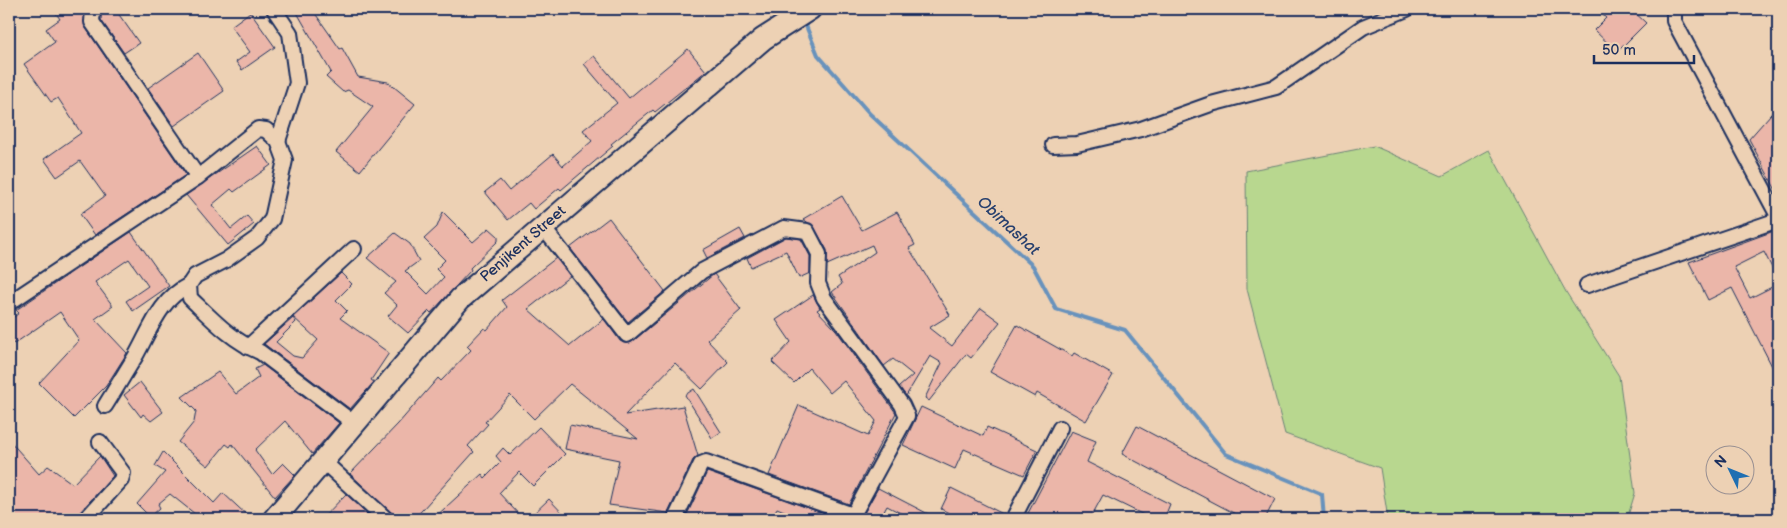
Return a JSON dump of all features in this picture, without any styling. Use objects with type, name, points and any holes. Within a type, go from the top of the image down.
[{"type":"main road","name":"Penjikent Street","points":[[274,519],[460,299],[542,226],[763,39],[810,9]]},
{"type":"street","points":[[93,9],[92,22],[198,177]]},
{"type":"street","points":[[274,9],[290,33],[297,83],[278,141]]},
{"type":"street","points":[[1053,145],[1077,144],[1141,129],[1211,104],[1276,87],[1363,27],[1407,9]]},
{"type":"street","points":[[1674,9],[1674,21],[1778,216]]},
{"type":"street","points":[[9,303],[198,177],[258,129],[266,130],[278,141],[285,160],[272,219],[257,238],[226,260],[195,276],[189,285],[176,291],[156,313],[136,356],[105,406]]},
{"type":"street","points":[[1587,285],[1778,220]]},
{"type":"street","points":[[542,226],[627,335],[702,271],[784,228],[807,231],[819,254],[818,283],[824,298],[902,405],[907,416],[852,517],[706,462],[701,464],[675,519]]},
{"type":"street","points":[[248,347],[354,249]]},
{"type":"street","points":[[189,285],[190,298],[220,327],[248,347],[260,352],[355,424]]},
{"type":"street","points":[[1013,519],[1060,428]]},
{"type":"street","points":[[86,519],[121,480],[124,473],[100,442]]},
{"type":"street","points":[[324,462],[386,519]]},
{"type":"green space","points":[[1374,146],[1442,176],[1489,150],[1566,292],[1619,376],[1635,493],[1627,519],[1388,519],[1380,468],[1285,434],[1247,289],[1246,171]]},
{"type":"building","points":[[53,9],[84,9],[85,27],[186,175],[95,235],[80,214],[105,196],[80,161],[57,177],[44,159],[81,133],[58,98],[51,102],[24,64],[55,42],[46,29],[60,19]]},
{"type":"building","points":[[108,9],[115,9],[139,43],[124,53],[101,20],[101,14]]},
{"type":"building","points":[[295,9],[312,9],[340,49],[342,48],[358,77],[388,82],[415,104],[360,171],[336,152],[373,107],[348,90],[343,92],[326,77],[331,72]]},
{"type":"building","points":[[1596,9],[1631,9],[1646,23],[1617,52],[1594,30],[1606,18]]},
{"type":"building","points":[[250,12],[275,47],[242,70],[236,62],[250,52],[231,26]]},
{"type":"building","points":[[688,49],[706,71],[611,144],[613,146],[561,190],[559,188],[534,209],[529,203],[508,220],[485,192],[500,180],[509,191],[553,154],[563,166],[592,141],[583,130],[617,103],[584,64],[594,56],[629,98]]},
{"type":"building","points":[[198,53],[224,91],[174,126],[148,88]]},
{"type":"building","points":[[1778,106],[1778,194],[1749,139]]},
{"type":"building","points":[[257,146],[271,165],[234,192],[231,189],[212,205],[231,229],[247,216],[254,224],[228,245],[186,195]]},
{"type":"building","points":[[842,196],[862,230],[897,212],[915,245],[909,248],[950,315],[929,328],[952,346],[981,308],[1000,322],[971,358],[966,354],[929,401],[925,398],[942,363],[930,356],[906,396],[899,387],[913,375],[893,359],[884,366],[832,292],[842,284],[838,277],[875,252],[872,245],[827,265],[827,250],[814,227],[803,219]]},
{"type":"building","points":[[443,212],[473,242],[489,228],[498,236],[498,241],[470,268],[471,270],[431,313],[429,311],[408,333],[388,316],[397,305],[384,293],[396,282],[367,258],[395,233],[410,244],[419,261],[405,271],[428,294],[444,277],[436,269],[445,260],[424,239],[437,227]]},
{"type":"building","points":[[609,218],[665,291],[628,322],[570,248]]},
{"type":"building","points":[[740,229],[745,238],[707,258],[703,250]]},
{"type":"building","points":[[1774,231],[1778,239],[1778,280],[1764,252],[1734,267],[1750,298],[1778,284],[1778,378],[1732,288],[1708,300],[1689,262]]},
{"type":"building","points":[[131,232],[169,286],[133,311],[126,301],[148,286],[129,259],[95,282],[113,306],[95,319],[127,353],[106,386],[74,418],[39,383],[79,340],[60,312],[14,344],[9,337],[9,321],[19,313],[16,310]]},
{"type":"building","points":[[786,237],[801,239],[810,256],[810,273],[799,278],[786,251],[751,267],[747,258]]},
{"type":"building","points":[[556,258],[570,276],[528,309],[570,346],[604,319],[620,341],[624,343],[632,342],[714,274],[741,310],[707,340],[728,362],[702,389],[675,363],[625,415],[683,406],[698,456],[693,460],[668,513],[609,505],[619,460],[565,449],[570,425],[638,439],[570,384],[534,419],[510,395],[485,422],[488,424],[468,446],[474,452],[414,519],[395,519],[392,513],[350,474],[398,424],[438,378],[441,381],[471,350],[467,346],[484,328],[487,330],[507,307],[502,300]]},
{"type":"building","points":[[341,273],[352,284],[336,300],[347,311],[340,318],[389,353],[371,380],[374,382],[350,409],[264,344],[293,318],[296,322],[276,342],[293,356],[302,358],[318,340],[293,317]]},
{"type":"building","points":[[813,295],[820,308],[817,310],[836,330],[896,413],[849,504],[769,475],[799,405],[868,436],[876,421],[844,381],[830,393],[809,368],[794,383],[772,362],[791,342],[776,320]]},
{"type":"building","points":[[1017,325],[1072,356],[1074,353],[1113,375],[1086,421],[1037,393],[1035,397],[990,372]]},
{"type":"building","points":[[263,365],[339,423],[312,454],[285,421],[255,450],[272,474],[283,463],[295,475],[275,497],[232,444],[230,447],[226,444],[208,466],[178,442],[194,422],[196,411],[182,397],[218,372],[236,394],[259,377],[255,369]]},
{"type":"building","points":[[140,382],[163,412],[151,421],[143,414],[141,417],[124,395]]},
{"type":"building","points":[[694,389],[721,432],[712,438],[685,395]]},
{"type":"building","points":[[921,407],[983,436],[987,427],[1037,450],[1024,475],[964,449],[955,469],[903,445]]},
{"type":"building","points":[[1137,426],[1275,499],[1265,519],[1245,519],[1122,454]]},
{"type":"building","points":[[539,427],[565,454],[533,486],[519,472],[499,493],[523,519],[433,519],[482,474],[485,478],[501,462],[496,456],[503,448],[510,455]]},
{"type":"building","points":[[1071,431],[1096,441],[1087,462],[1170,504],[1164,519],[1152,519],[1103,495],[1090,519],[1025,519]]},
{"type":"building","points":[[9,440],[39,474],[48,466],[73,484],[100,456],[113,476],[79,513],[77,519],[65,519],[58,513],[53,519],[9,519]]},
{"type":"building","points":[[163,452],[214,503],[223,493],[251,519],[192,519],[195,514],[170,494],[158,504],[160,508],[150,517],[137,504],[165,472],[155,466]]},
{"type":"building","points":[[707,472],[839,519],[803,519],[777,508],[771,519],[685,519]]},
{"type":"building","points":[[878,488],[938,519],[912,519],[887,506],[880,519],[865,519],[868,514],[864,513]]},
{"type":"building","points":[[951,488],[1005,515],[1004,519],[961,519],[941,509]]},
{"type":"building","points":[[346,494],[373,519],[322,519]]},
{"type":"building","points":[[549,499],[568,519],[528,519]]},
{"type":"waterway","name":"Obimashat","points":[[804,21],[818,55],[870,114],[1033,266],[1056,309],[1125,330],[1226,454],[1322,494],[1324,519]]}]
